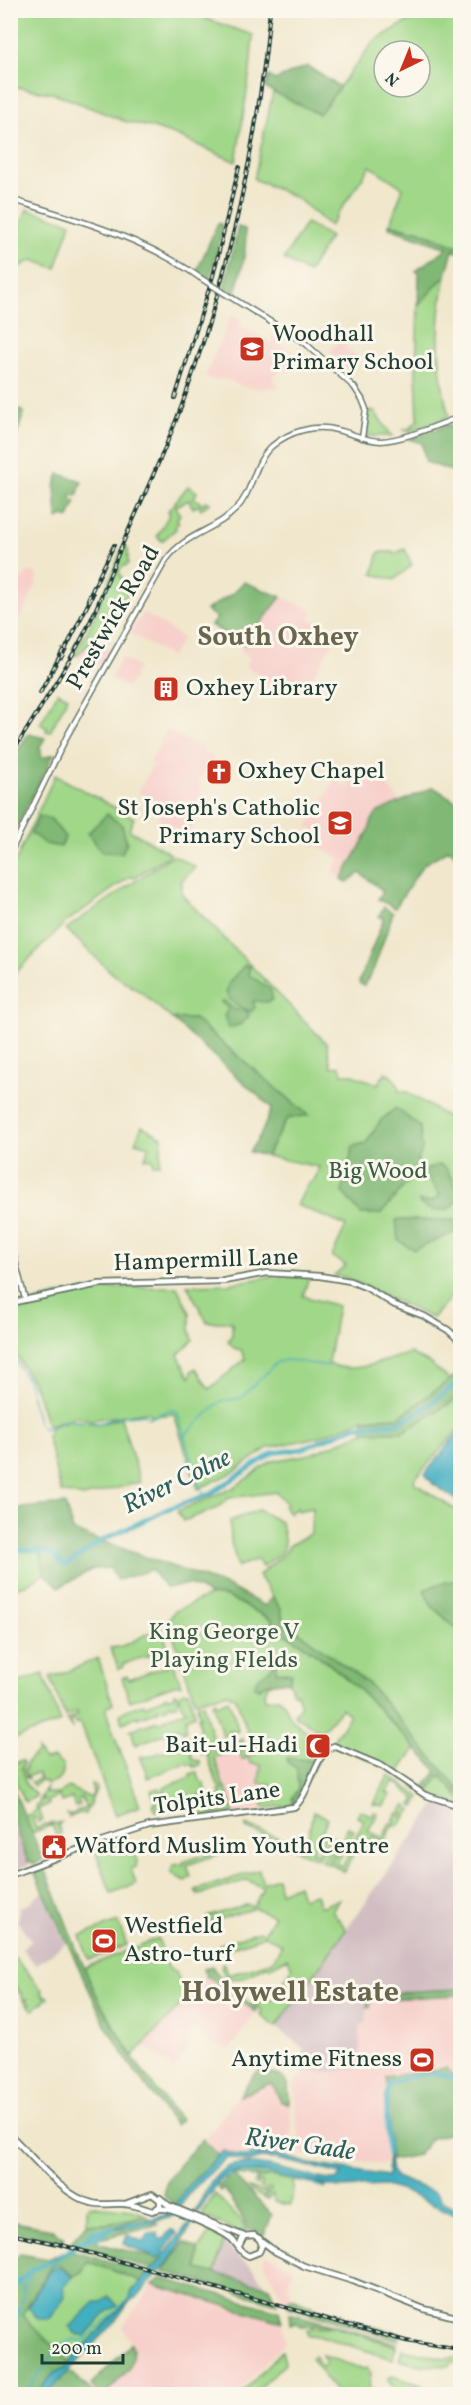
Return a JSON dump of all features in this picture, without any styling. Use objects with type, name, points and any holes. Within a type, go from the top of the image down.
[{"type":"main road","points":[[10,199],[87,223],[171,258],[305,343],[354,387],[362,399],[366,409],[362,438]]},
{"type":"main road","name":"Prestwick Road","points":[[10,853],[67,736],[172,552],[187,539],[223,520],[238,508],[262,458],[283,438],[300,431],[336,429],[377,441],[394,439],[460,417]]},
{"type":"main road","points":[[10,1241],[25,1299]]},
{"type":"main road","name":"Hampermill Lane","points":[[10,1303],[99,1284],[224,1281],[267,1273],[320,1276],[350,1281],[367,1288],[395,1305],[424,1316],[448,1330],[460,1341]]},
{"type":"main road","name":"Tolpits Lane","points":[[10,1875],[149,1826],[294,1807],[300,1800],[324,1753],[333,1746],[382,1766],[426,1796],[460,1806]]},
{"type":"main road","points":[[10,2135],[75,2197],[100,2205],[125,2204],[152,2211],[161,2205],[160,2198]]},
{"type":"main road","points":[[125,2204],[152,2194],[175,2210],[210,2225],[244,2236],[252,2234],[273,2249],[309,2268],[353,2281],[424,2309],[460,2318]]},
{"type":"main road","points":[[144,2196],[145,2208]]},
{"type":"main road","points":[[157,2208],[175,2210]]},
{"type":"main road","points":[[210,2225],[229,2236],[243,2253],[249,2256],[266,2248],[273,2249]]},
{"type":"main road","points":[[239,2246],[244,2236]]},
{"type":"main road","points":[[259,2238],[260,2252]]},
{"type":"shaded area","name":"Woodhall Primary School","points":[[232,315],[242,322],[241,326],[270,343],[278,329],[283,332],[280,339],[283,341],[281,344],[293,353],[295,368],[287,372],[285,369],[274,375],[272,378],[280,387],[256,389],[226,379],[211,380],[205,376]]},
{"type":"shaded area","points":[[340,340],[358,358],[348,369],[330,352]]},
{"type":"shaded area","points":[[27,572],[34,572],[37,575],[36,585],[23,614],[16,618],[11,615],[11,598]]},
{"type":"shaded area","points":[[281,597],[313,610],[309,619],[339,633],[304,690],[282,676],[275,685],[245,666],[250,658],[239,651]]},
{"type":"shaded area","points":[[143,612],[183,638],[171,657],[130,633]]},
{"type":"shaded area","points":[[94,639],[111,650],[101,669],[76,656]]},
{"type":"shaded area","points":[[122,658],[138,667],[133,676],[135,677],[127,687],[110,678]]},
{"type":"shaded area","points":[[167,730],[203,749],[202,751],[213,757],[199,781],[201,796],[209,805],[188,834],[157,821],[163,808],[138,792],[153,764],[150,762]]},
{"type":"shaded area","name":"St Joseph's Catholic Primary School","points":[[358,768],[388,786],[401,803],[378,812],[342,879],[332,873],[340,859],[310,842],[316,832],[307,827],[335,780],[347,787]]},
{"type":"shaded area","points":[[239,1750],[242,1759],[255,1755],[317,1761],[298,1799],[292,1804],[234,1813],[216,1759]]},
{"type":"shaded area","points":[[438,1801],[460,1807],[460,1989],[415,1991],[369,1997],[366,2022],[360,2026],[360,2068],[324,2072],[305,2071],[300,2067],[299,2062],[304,2049],[276,2027]]},
{"type":"shaded area","points":[[13,1824],[29,1865],[11,1871],[11,1865],[16,1861],[11,1839],[11,1825]]},
{"type":"shaded area","points":[[43,1892],[66,1943],[36,1965],[22,1949],[32,1941],[17,1921],[20,1907]]},
{"type":"shaded area","points":[[206,1976],[256,2012],[229,2050],[211,2045],[197,2030],[190,2033],[187,2050],[174,2070],[144,2044]]},
{"type":"shaded area","points":[[460,1989],[460,2080],[446,2068],[386,2077],[385,2164],[316,2158],[300,2152],[293,2084],[305,2071],[360,2068],[360,2026],[366,2022],[369,1997],[416,1991]]},
{"type":"shaded area","points":[[261,2069],[280,2075],[289,2082],[293,2154],[224,2152],[218,2155],[206,2139],[252,2076]]},
{"type":"shaded area","points":[[224,2240],[243,2261],[248,2263],[266,2286],[215,2274]]},
{"type":"shaded area","points":[[266,2255],[294,2268],[287,2287],[292,2289],[290,2294],[292,2296],[285,2304],[264,2262]]},
{"type":"shaded area","points":[[153,2285],[282,2322],[285,2343],[236,2394],[105,2394],[132,2365],[135,2352],[122,2327]]},
{"type":"green space","points":[[11,10],[206,11],[206,19],[253,35],[250,71],[236,162],[177,136],[124,121],[56,94],[11,86]]},
{"type":"green space","points":[[426,11],[460,11],[460,248],[418,230],[390,224],[403,188],[370,166],[330,226],[297,198],[254,179],[273,92],[319,113],[372,44],[372,99],[432,99],[432,39],[377,39]]},
{"type":"green space","points":[[307,66],[340,87],[319,114],[265,88],[269,76],[275,80]]},
{"type":"green space","points":[[27,209],[71,223],[56,268],[32,260],[11,271],[11,237],[17,233]]},
{"type":"green space","points":[[218,223],[223,229],[209,281],[196,273]]},
{"type":"green space","points":[[306,223],[330,237],[308,273],[284,259]]},
{"type":"green space","points":[[389,224],[417,230],[460,248],[460,253],[453,250],[446,275],[419,304],[419,273],[416,271],[447,248],[389,228]]},
{"type":"green space","points":[[238,227],[245,229],[245,246],[234,296],[223,292]]},
{"type":"green space","points":[[432,260],[446,275],[439,346],[442,382],[449,417],[409,431],[403,430],[409,429],[418,420],[416,372],[419,273],[416,271]]},
{"type":"green space","points":[[10,406],[24,412],[14,444],[17,547],[10,546]]},
{"type":"green space","points":[[369,411],[375,412],[392,436],[367,436]]},
{"type":"green space","points":[[450,424],[460,459],[460,474],[426,462],[422,443],[409,439]]},
{"type":"green space","points":[[59,474],[82,481],[77,496],[71,495],[70,499],[76,501],[69,518],[64,516],[57,519],[55,486]]},
{"type":"green space","points":[[188,486],[197,492],[194,498],[203,504],[205,501],[210,503],[201,509],[199,505],[193,508],[189,500],[176,506],[180,515],[177,518],[179,523],[175,526],[176,529],[162,541],[157,536],[170,513],[168,511]]},
{"type":"green space","points":[[123,547],[128,549],[128,564],[121,568],[119,573],[124,581],[122,585],[127,588],[125,591],[128,593],[106,635],[99,631],[96,637],[76,656],[74,654],[90,626]]},
{"type":"green space","points":[[405,549],[412,565],[394,580],[373,574],[379,552],[393,552],[394,554]]},
{"type":"green space","points":[[244,582],[281,597],[244,645],[211,625],[217,618],[206,610],[232,594]]},
{"type":"green space","points":[[58,692],[68,697],[50,732],[46,731],[47,728],[40,724]]},
{"type":"green space","points":[[28,734],[45,738],[40,747],[42,758],[54,754],[11,837],[11,761]]},
{"type":"green space","points":[[55,775],[134,818],[129,830],[171,854],[133,878],[131,876],[65,923],[11,977],[11,871]]},
{"type":"green space","points":[[433,787],[460,804],[460,860],[449,849],[423,865],[395,908],[378,899],[383,891],[360,873],[347,882],[342,879],[378,812]]},
{"type":"green space","points":[[107,814],[122,825],[127,842],[122,853],[102,852],[88,833]]},
{"type":"green space","points":[[39,816],[51,819],[65,837],[61,847],[45,844],[31,833]]},
{"type":"green space","points":[[175,856],[195,867],[182,880],[182,895],[327,1044],[331,1067],[340,1066],[342,1074],[350,1074],[378,1084],[385,1072],[395,1080],[399,1091],[407,1092],[460,1125],[460,1305],[452,1296],[432,1318],[347,1278],[334,1275],[346,1265],[332,1257],[346,1226],[297,1205],[307,1185],[315,1179],[319,1167],[266,1156],[287,1119],[307,1114],[194,1019],[172,1019],[142,993],[113,974],[66,929],[170,857]]},
{"type":"green space","points":[[384,907],[393,913],[374,968],[364,986],[359,983],[360,979],[384,918],[379,916]]},
{"type":"green space","points":[[245,965],[249,966],[249,975],[270,989],[273,999],[268,1002],[253,1001],[255,1007],[251,1012],[232,1002],[226,991],[230,981]]},
{"type":"green space","points":[[223,1000],[235,1010],[244,1010],[249,1016],[241,1024],[229,1028],[224,1016],[228,1009],[221,1002]]},
{"type":"green space","points":[[172,1019],[194,1019],[308,1115],[287,1119],[266,1156],[249,1152],[261,1134],[272,1108]]},
{"type":"green space","name":"Big Wood","points":[[396,1108],[420,1127],[422,1150],[411,1178],[381,1214],[361,1214],[342,1192],[353,1146],[366,1143],[381,1120]]},
{"type":"green space","points":[[142,1126],[162,1137],[160,1164],[153,1164],[153,1159],[145,1158],[149,1146],[135,1142]]},
{"type":"green space","points":[[439,1165],[446,1168],[460,1194],[449,1209],[438,1211],[420,1204],[419,1201],[431,1202],[440,1195],[426,1175],[426,1169]]},
{"type":"green space","points":[[396,1220],[456,1220],[456,1232],[414,1250],[398,1240]]},
{"type":"green space","points":[[267,1277],[309,1277],[303,1296],[338,1306],[328,1363],[347,1368],[369,1366],[410,1353],[429,1363],[450,1380],[399,1417],[363,1419],[322,1436],[268,1448],[234,1472],[198,1489],[174,1414],[152,1416],[148,1412],[91,1420],[76,1417],[47,1425],[35,1387],[15,1353],[11,1336],[10,1308],[69,1293],[126,1287],[177,1287],[190,1313],[190,1330],[193,1340],[178,1355],[189,1376],[191,1377],[192,1371],[196,1368],[209,1389],[245,1359],[241,1350],[234,1348],[228,1341],[232,1336],[232,1322],[207,1322],[187,1285],[228,1284]]},
{"type":"green space","points":[[460,1372],[460,1397],[403,1432],[364,1432],[363,1419],[399,1417]]},
{"type":"green space","points":[[460,1397],[460,1427],[414,1480],[415,1483],[460,1513],[460,1580],[441,1583],[432,1606],[460,1632],[460,1791],[369,1684],[283,1620],[276,1602],[259,1575],[284,1554],[290,1545],[311,1533],[312,1508],[298,1511],[297,1508],[289,1513],[284,1506],[287,1504],[276,1492],[229,1498],[217,1508],[183,1521],[177,1511],[233,1488],[272,1461],[311,1454],[364,1432],[403,1431]]},
{"type":"green space","points":[[121,1418],[140,1482],[83,1497],[61,1492],[47,1436],[50,1430],[48,1428],[69,1420],[99,1424]]},
{"type":"green space","points":[[65,1504],[73,1531],[227,1586],[265,1606],[272,1596],[281,1609],[283,1620],[369,1684],[460,1791],[460,1798],[440,1775],[426,1794],[412,1785],[423,1788],[436,1773],[435,1769],[360,1690],[318,1655],[272,1627],[272,1620],[228,1597],[210,1595],[189,1584],[166,1588],[151,1570],[117,1580],[110,1568],[93,1569],[59,1587],[44,1573],[40,1549],[11,1551],[11,1509]]},
{"type":"green space","points":[[258,1510],[281,1522],[285,1545],[280,1554],[262,1567],[257,1559],[238,1567],[231,1542],[230,1521]]},
{"type":"green space","points":[[10,1549],[41,1549],[52,1571],[23,1586],[11,1587]]},
{"type":"green space","points":[[460,1580],[460,1632],[432,1606],[424,1590],[441,1583]]},
{"type":"green space","name":"King George V Playing FIelds","points":[[210,1595],[228,1597],[272,1620],[272,1627],[314,1652],[351,1682],[418,1751],[414,1750],[399,1772],[408,1782],[383,1765],[331,1744],[350,1715],[342,1708],[320,1733],[302,1719],[298,1719],[294,1714],[301,1706],[297,1693],[293,1693],[290,1684],[283,1678],[268,1685],[264,1693],[265,1699],[278,1698],[284,1703],[292,1720],[327,1746],[317,1761],[291,1763],[297,1768],[298,1789],[292,1798],[295,1803],[289,1806],[264,1808],[262,1801],[277,1799],[277,1791],[271,1791],[270,1784],[259,1783],[261,1765],[250,1763],[248,1757],[255,1754],[236,1698],[227,1693],[195,1701],[168,1620],[175,1611]]},
{"type":"green space","points":[[161,1628],[169,1650],[163,1652],[158,1648],[153,1653],[152,1650],[151,1655],[123,1664],[124,1667],[119,1669],[110,1648],[128,1644],[150,1632],[156,1630],[157,1632]]},
{"type":"green space","points":[[98,1658],[113,1704],[107,1706],[108,1718],[140,1806],[115,1815],[80,1722],[76,1724],[73,1720],[70,1721],[72,1729],[66,1720],[78,1715],[77,1712],[65,1716],[50,1677]]},
{"type":"green space","points":[[173,1662],[181,1685],[174,1685],[130,1701],[122,1678],[127,1676],[129,1679]]},
{"type":"green space","points":[[276,1664],[276,1671],[292,1673],[289,1681],[265,1684],[258,1689],[254,1687],[257,1679]]},
{"type":"green space","points":[[43,1674],[61,1722],[11,1740],[11,1685]]},
{"type":"green space","points":[[188,1691],[195,1714],[186,1718],[186,1730],[183,1732],[180,1728],[135,1745],[132,1732],[129,1730],[158,1721],[159,1723],[186,1711],[181,1705],[180,1694]]},
{"type":"green space","points":[[175,1693],[179,1699],[176,1705],[171,1704],[167,1708],[157,1709],[158,1711],[138,1718],[137,1716],[123,1723],[121,1721],[120,1715],[126,1710],[144,1704],[145,1706],[167,1696],[168,1698],[175,1695]]},
{"type":"green space","points":[[228,1700],[238,1731],[233,1733],[231,1730],[228,1731],[229,1734],[223,1736],[212,1703],[216,1701],[217,1705]]},
{"type":"green space","points":[[198,1703],[203,1704],[213,1740],[219,1744],[202,1754],[198,1717],[200,1717],[197,1706]]},
{"type":"green space","points":[[194,1735],[196,1741],[189,1743],[193,1760],[200,1761],[200,1765],[194,1767],[186,1763],[147,1778],[146,1769],[140,1757],[147,1757],[181,1746],[180,1740]]},
{"type":"green space","points":[[242,1739],[247,1758],[242,1760],[239,1750],[214,1757],[224,1787],[219,1788],[206,1753],[230,1746]]},
{"type":"green space","points":[[38,1750],[44,1760],[54,1758],[63,1766],[61,1776],[57,1781],[47,1784],[40,1780],[34,1786],[31,1782],[39,1779],[38,1773],[28,1776],[29,1779],[26,1778],[26,1765]]},
{"type":"green space","points":[[287,1758],[317,1761],[295,1803],[292,1800],[298,1789],[297,1769],[287,1762]]},
{"type":"green space","points":[[22,1760],[24,1764],[21,1769],[23,1769],[25,1783],[37,1796],[25,1802],[13,1776],[16,1777],[11,1765]]},
{"type":"green space","points":[[197,1772],[207,1793],[156,1811],[153,1804],[156,1803],[151,1790],[160,1788],[161,1792],[164,1791],[164,1787],[191,1777],[190,1774]]},
{"type":"green space","points":[[389,1775],[420,1797],[415,1807],[412,1805],[416,1799],[394,1781],[386,1792],[391,1795],[383,1806],[373,1804]]},
{"type":"green space","points":[[440,1775],[460,1798],[460,1805],[427,1794]]},
{"type":"green space","points":[[11,1783],[43,1860],[33,1864],[31,1861],[28,1862],[11,1817]]},
{"type":"green space","points":[[91,1784],[96,1786],[96,1790],[85,1814],[69,1817],[67,1814],[74,1814],[86,1808],[81,1797],[78,1800],[80,1805],[75,1807],[72,1798],[62,1802],[59,1796],[38,1809],[43,1820],[38,1822],[32,1817],[36,1829],[45,1824],[47,1826],[53,1822],[54,1824],[62,1822],[58,1825],[61,1834],[56,1835],[52,1825],[32,1833],[24,1817],[37,1810],[35,1806],[39,1804],[40,1799],[45,1800],[41,1797],[46,1788],[46,1793],[58,1794],[68,1787],[91,1798],[93,1793]]},
{"type":"green space","points":[[226,1788],[234,1813],[193,1818],[190,1809],[213,1801],[215,1803],[209,1806],[212,1814],[217,1813],[215,1808],[219,1805],[216,1798],[221,1795],[219,1791]]},
{"type":"green space","points":[[406,1805],[412,1810],[401,1823],[390,1829],[385,1843],[372,1837],[368,1845],[354,1840],[364,1820],[357,1817],[360,1810],[372,1816],[374,1812],[378,1813],[368,1831],[383,1838],[390,1823],[394,1824],[393,1820],[398,1813],[402,1817],[404,1815],[401,1811]]},
{"type":"green space","points":[[313,1811],[328,1818],[312,1852],[317,1854],[325,1832],[331,1835],[321,1856],[317,1859],[246,1828],[246,1825],[306,1848]]},
{"type":"green space","points":[[348,1827],[354,1830],[337,1864],[343,1866],[352,1845],[357,1848],[344,1872],[321,1860],[334,1837],[338,1839],[329,1860],[332,1862]]},
{"type":"green space","points":[[127,1838],[137,1861],[136,1867],[131,1869],[136,1884],[111,1893],[95,1850]]},
{"type":"green space","points":[[232,1846],[237,1848],[187,1865],[191,1877],[185,1881],[171,1871],[173,1865],[183,1864],[183,1862],[219,1850],[220,1852]]},
{"type":"green space","points":[[44,1866],[76,1949],[106,2014],[125,2046],[180,2120],[175,2125],[127,2060],[106,2026],[33,1869]]},
{"type":"green space","points":[[259,1870],[263,1883],[277,1878],[280,1892],[298,1885],[302,1898],[316,1894],[320,1907],[340,1899],[332,1911],[346,1930],[276,2027],[260,2015],[262,2010],[255,2004],[274,1998],[292,1969],[288,1958],[243,1978],[232,1979],[225,1976],[221,1967],[223,1963],[229,1975],[273,1961],[282,1944],[265,1936],[220,1951],[218,1945],[259,1931],[264,1933],[274,1916],[255,1908],[209,1922],[207,1917],[246,1905],[254,1906],[263,1888],[247,1880],[199,1895],[196,1890]]},
{"type":"green space","name":"Westfield Astro-turf","points":[[118,1922],[127,1945],[89,1960],[80,1936]]},
{"type":"green space","points":[[158,1938],[169,1969],[176,1972],[187,1998],[133,2056],[98,1999],[84,1968]]},
{"type":"green space","points":[[15,1958],[43,1991],[41,1993],[43,1997],[48,1998],[33,2010],[29,2007],[30,2004],[27,2005],[25,2002],[27,1999],[23,2000],[21,1993],[18,1993],[19,1990],[16,1990],[17,1986],[14,1988],[14,1984],[11,1985],[11,1961]]},
{"type":"green space","points":[[212,1966],[229,1984],[231,1990],[258,2009],[256,2012],[206,1976],[203,1969]]},
{"type":"green space","points":[[460,1989],[460,1997],[457,1995],[371,2000],[370,2007],[367,2006],[369,1997],[416,1991]]},
{"type":"green space","points":[[446,2068],[460,2080],[460,2131],[432,2138],[418,2155],[391,2160],[386,2077]]},
{"type":"green space","points":[[260,2070],[280,2076],[288,2083],[289,2103],[281,2102],[273,2085],[269,2084],[240,2096],[253,2076]]},
{"type":"green space","points":[[203,2139],[218,2155],[175,2206],[164,2196],[168,2181]]},
{"type":"green space","points":[[243,2171],[262,2172],[326,2187],[270,2176],[264,2178],[236,2175],[235,2177],[272,2215],[263,2238],[255,2230],[247,2230],[232,2199],[224,2189],[221,2191],[218,2187],[232,2174]]},
{"type":"green space","points":[[258,2176],[294,2181],[291,2205],[274,2202],[273,2194],[268,2200],[250,2189],[267,2193],[265,2196],[267,2197],[271,2189],[268,2188],[267,2191],[259,2187],[262,2183],[258,2181],[257,2186],[254,2184]]},
{"type":"green space","points":[[215,2194],[243,2223],[245,2232],[237,2231],[203,2216],[203,2212]]},
{"type":"green space","points":[[89,2205],[125,2209],[145,2215],[89,2226],[87,2208]]},
{"type":"green space","points":[[145,2215],[158,2225],[99,2239],[97,2243],[155,2258],[162,2256],[163,2258],[152,2269],[69,2244],[87,2224],[107,2224]]},
{"type":"green space","points":[[10,2221],[51,2229],[65,2238],[61,2242],[11,2231]]},
{"type":"green space","points":[[210,2232],[224,2240],[215,2273],[198,2269],[198,2249]]},
{"type":"green space","points":[[184,2242],[198,2249],[198,2269],[269,2287],[277,2304],[163,2271]]},
{"type":"green space","points":[[70,2250],[149,2272],[141,2281],[87,2261],[83,2271],[74,2276],[58,2264],[51,2266],[22,2315],[67,2360],[69,2371],[95,2394],[11,2394],[10,2265],[20,2254],[48,2259]]},
{"type":"green space","points":[[62,2252],[141,2281],[132,2291],[129,2300],[65,2369],[11,2394],[10,2265],[20,2254],[48,2259]]},
{"type":"green space","points":[[161,2278],[279,2311],[282,2322],[153,2285]]},
{"type":"green space","points":[[290,2298],[338,2318],[400,2333],[399,2340],[288,2307]]},
{"type":"green space","points":[[289,2313],[397,2343],[396,2346],[329,2325],[302,2327],[296,2323],[290,2324]]},
{"type":"green space","points":[[332,2326],[396,2346],[393,2359],[320,2336],[308,2336],[307,2330]]},
{"type":"green space","points":[[131,2344],[133,2358],[131,2365],[105,2394],[99,2394],[91,2385]]},
{"type":"green space","points":[[402,2349],[444,2358],[460,2357],[460,2363],[452,2362],[450,2365],[437,2366],[412,2364],[399,2360]]},
{"type":"green space","points":[[282,2351],[285,2363],[253,2394],[241,2394]]},
{"type":"green space","points":[[322,2355],[363,2369],[366,2368],[371,2374],[369,2386],[375,2394],[337,2394],[311,2358],[314,2356],[322,2367],[326,2363]]},
{"type":"green space","points":[[392,2376],[421,2385],[430,2394],[399,2394],[387,2379]]},
{"type":"water","points":[[460,1430],[460,1502],[433,1484],[425,1474]]},
{"type":"water","points":[[223,2151],[245,2157],[259,2154],[279,2155],[311,2164],[388,2176],[388,2151],[391,2171],[396,2177],[436,2193],[443,2202],[460,2211],[460,2217],[403,2191],[385,2186],[339,2188],[260,2171],[230,2173],[219,2182],[198,2212],[170,2260],[47,2394],[36,2394],[54,2373],[65,2369],[76,2354],[129,2300],[132,2291],[163,2258],[161,2256],[158,2259],[124,2244],[127,2235],[144,2242],[149,2233],[158,2233],[158,2237],[163,2240],[171,2229],[177,2233],[163,2252],[165,2254],[188,2223],[211,2182],[223,2170],[231,2166],[262,2165],[330,2180],[336,2180],[342,2174],[276,2159],[261,2158],[249,2162],[227,2157],[196,2186],[171,2217],[143,2225],[110,2229],[129,2222],[144,2221],[168,2214],[190,2184]]},
{"type":"water","points":[[59,2267],[73,2277],[63,2287],[65,2297],[50,2319],[38,2319],[28,2307],[51,2269]]},
{"type":"water","points":[[109,2296],[118,2306],[109,2310],[85,2336],[76,2334],[70,2327],[95,2302],[102,2302]]},
{"type":"waterway","points":[[10,442],[14,466],[16,529],[10,537]]},
{"type":"waterway","points":[[10,1352],[28,1381],[38,1422],[44,1429],[65,1420],[100,1423],[118,1417],[144,1414],[149,1418],[170,1410],[177,1411],[199,1485],[205,1496]]},
{"type":"waterway","points":[[183,1437],[221,1401],[241,1398],[277,1362],[286,1360],[329,1366]]},
{"type":"waterway","name":"River Colne","points":[[10,1549],[49,1552],[65,1566],[101,1541],[170,1508],[210,1494],[273,1453],[302,1449],[356,1426],[397,1423],[420,1412],[460,1381]]},
{"type":"waterway","points":[[452,1387],[460,1393]]},
{"type":"waterway","name":"River Gade","points":[[388,2155],[386,2098],[389,2084],[426,2074],[445,2075],[460,2084]]},
{"type":"waterway","points":[[227,2178],[249,2172],[262,2173],[326,2188]]},
{"type":"waterway","name":"River Gade","points":[[10,2293],[32,2270],[56,2259],[84,2240],[98,2237],[114,2227]]},
{"type":"waterway","points":[[84,2240],[93,2232],[105,2230]]},
{"type":"waterway","points":[[10,2338],[16,2326],[25,2286],[32,2270]]},
{"type":"waterway","points":[[22,2279],[23,2291]]},
{"type":"waterway","points":[[24,2394],[52,2357],[56,2348],[75,2339],[82,2341],[87,2338],[130,2298]]},
{"type":"waterway","points":[[10,2309],[18,2310]]},
{"type":"waterway","name":"River Gade","points":[[10,2369],[12,2375],[10,2392]]},
{"type":"railway","points":[[10,756],[66,666],[89,624],[186,394],[220,284],[242,194],[259,102],[270,10]]},
{"type":"railway","points":[[175,398],[213,276],[239,167]]},
{"type":"railway","points":[[88,599],[114,545]]},
{"type":"railway","points":[[61,658],[93,594]]},
{"type":"railway","points":[[40,693],[63,650]]},
{"type":"railway","points":[[10,2234],[58,2244],[406,2341],[460,2350]]},
{"type":"place","name":"Woodhall Primary School","points":[[252,349]]},
{"type":"place","name":"Oxhey Library","points":[[166,689]]},
{"type":"place","name":"Oxhey Chapel","points":[[219,772]]},
{"type":"place","name":"St Joseph's Catholic Primary School","points":[[340,823]]},
{"type":"place","name":"Bait-ul-Hadi","points":[[318,1746]]},
{"type":"place","name":"Watford Muslim Youth Centre","points":[[54,1847]]},
{"type":"place","name":"Westfield Astro-turf","points":[[104,1941]]},
{"type":"place","name":"Anytime Fitness","points":[[422,2060]]},
{"type":"district","name":"South Oxhey","points":[[278,638]]},
{"type":"district","name":"Holywell Estate","points":[[290,1993]]}]
